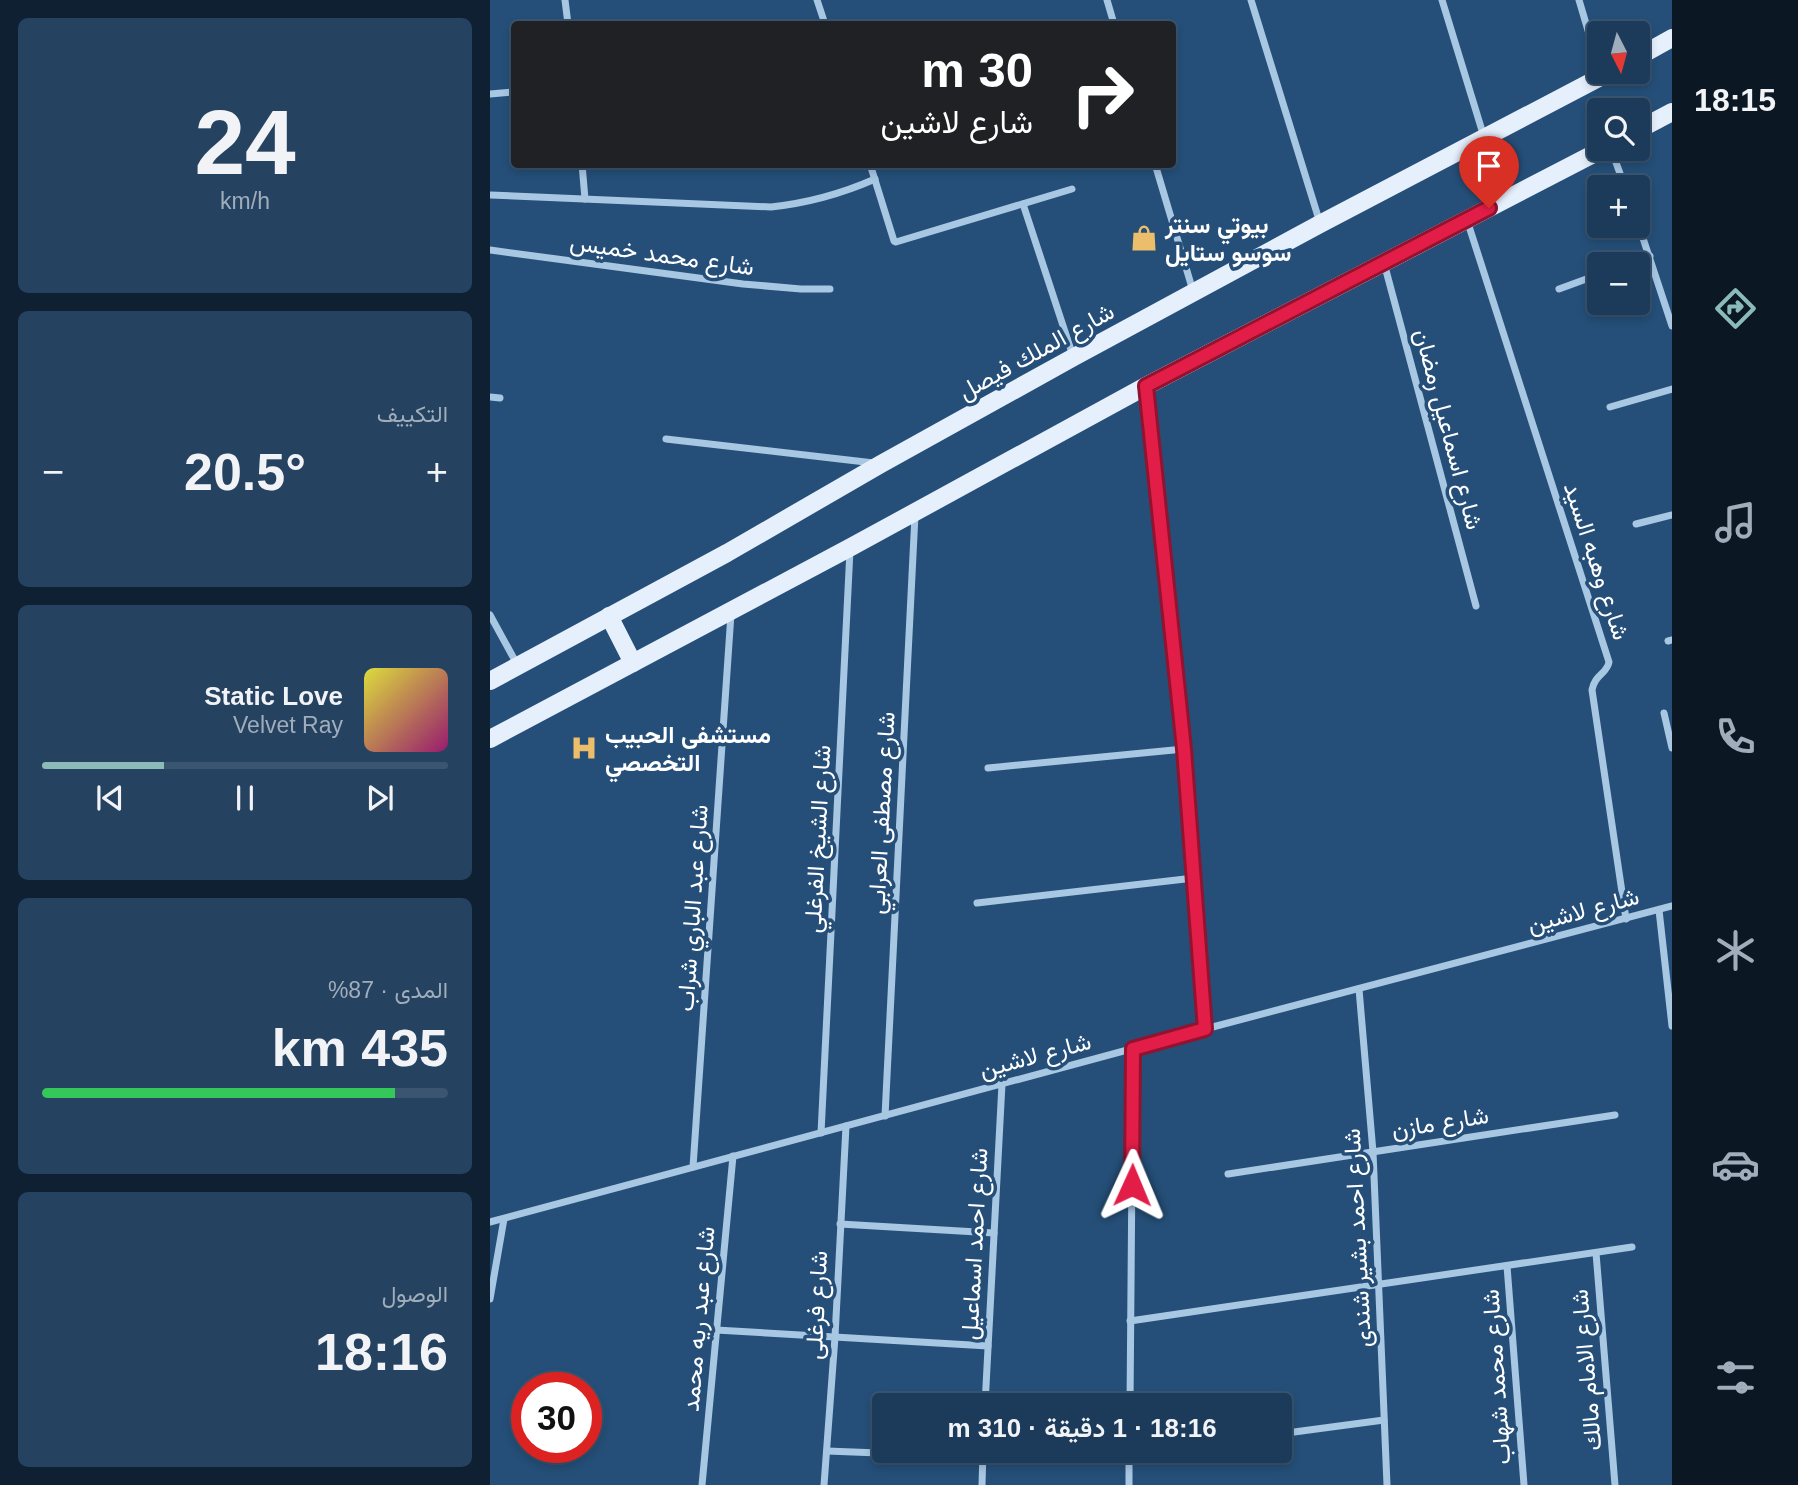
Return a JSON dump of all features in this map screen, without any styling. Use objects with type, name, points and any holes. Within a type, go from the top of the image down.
[{"type":"main road","points":[[1650,50],[1672,38]]},
{"type":"main road","name":"شارع الملك فيصل","points":[[490,681],[727,553],[1073,357],[1587,82]]},
{"type":"main road","points":[[1650,124],[1672,112]]},
{"type":"main road","points":[[490,739],[1146,386],[1587,157]]},
{"type":"main road","points":[[609,616],[633,663]]},
{"type":"street","points":[[565,0],[568,21]]},
{"type":"street","points":[[817,0],[824,21]]},
{"type":"street","points":[[1107,0],[1113,21]]},
{"type":"street","points":[[1251,0],[1320,224]]},
{"type":"street","points":[[1442,0],[1485,138]]},
{"type":"street","points":[[1579,0],[1587,24]]},
{"type":"street","points":[[490,94],[511,92]]},
{"type":"street","points":[[582,168],[585,199]]},
{"type":"street","points":[[871,168],[896,242],[1072,189]]},
{"type":"street","points":[[1157,168],[1193,292]]},
{"type":"street","points":[[490,195],[771,206],[824,198],[875,179]]},
{"type":"street","points":[[1023,204],[1073,357]]},
{"type":"street","name":"شارع وهبه السيد","points":[[1467,219],[1609,662],[1608,668],[1595,680],[1592,690],[1626,919]]},
{"type":"street","name":"شارع محمد خميس","points":[[490,250],[743,284],[792,289],[830,289]]},
{"type":"street","points":[[1650,256],[1668,303],[1672,326]]},
{"type":"street","name":"شارع اسماعيل رمضان","points":[[1384,263],[1476,606]]},
{"type":"street","points":[[1559,289],[1587,279]]},
{"type":"street","points":[[1146,386],[1184,749],[1205,1029]]},
{"type":"street","points":[[1610,407],[1672,389]]},
{"type":"street","points":[[490,397],[500,398]]},
{"type":"street","points":[[666,439],[881,464]]},
{"type":"street","name":"شارع مصطفى العرابي","points":[[885,1116],[915,512]]},
{"type":"street","points":[[1636,524],[1672,515]]},
{"type":"street","name":"شارع الشيخ الفرغلي","points":[[821,1133],[851,547]]},
{"type":"street","name":"شارع عبد الباري شراب","points":[[693,1167],[731,610]]},
{"type":"street","points":[[490,615],[518,666]]},
{"type":"street","points":[[1664,713],[1672,748]]},
{"type":"street","points":[[988,768],[1184,749]]},
{"type":"street","points":[[978,903],[1194,878]]},
{"type":"street","name":"شارع لاشين","points":[[490,1222],[1672,906]]},
{"type":"street","points":[[1659,910],[1672,1026]]},
{"type":"street","name":"شارع احمد بشير شندى","points":[[1359,989],[1373,1152],[1387,1485]]},
{"type":"street","points":[[1130,1393],[1133,1049]]},
{"type":"street","name":"شارع احمد اسماعيل","points":[[986,1393],[1002,1084]]},
{"type":"street","name":"شارع مازن","points":[[1228,1174],[1615,1115]]},
{"type":"street","name":"شارع فرغلى","points":[[824,1485],[846,1126]]},
{"type":"street","name":"شارع عبد ريه محمد","points":[[702,1485],[733,1157]]},
{"type":"street","points":[[490,1299],[504,1219]]},
{"type":"street","points":[[840,1224],[994,1233]]},
{"type":"street","points":[[1130,1321],[1632,1247]]},
{"type":"street","name":"شارع الامام مالك","points":[[1595,1253],[1615,1485]]},
{"type":"street","name":"شارع محمد شهاب","points":[[1507,1266],[1524,1485]]},
{"type":"street","points":[[716,1330],[988,1346]]},
{"type":"street","points":[[1292,1432],[1384,1420]]},
{"type":"street","points":[[827,1451],[872,1452]]},
{"type":"street","points":[[982,1485],[983,1463]]},
{"type":"street","points":[[1129,1463],[1129,1485]]},
{"type":"place","name":"بيوتي سنتر سوسو ستايل","points":[[1144,238]]},
{"type":"place","name":"مستشفى الحبيب التخصصي","points":[[584,748]]},
{"type":"route","points":[[1132,1185],[1133,1049],[1205,1029],[1184,749],[1146,386],[1489,208]]}]
